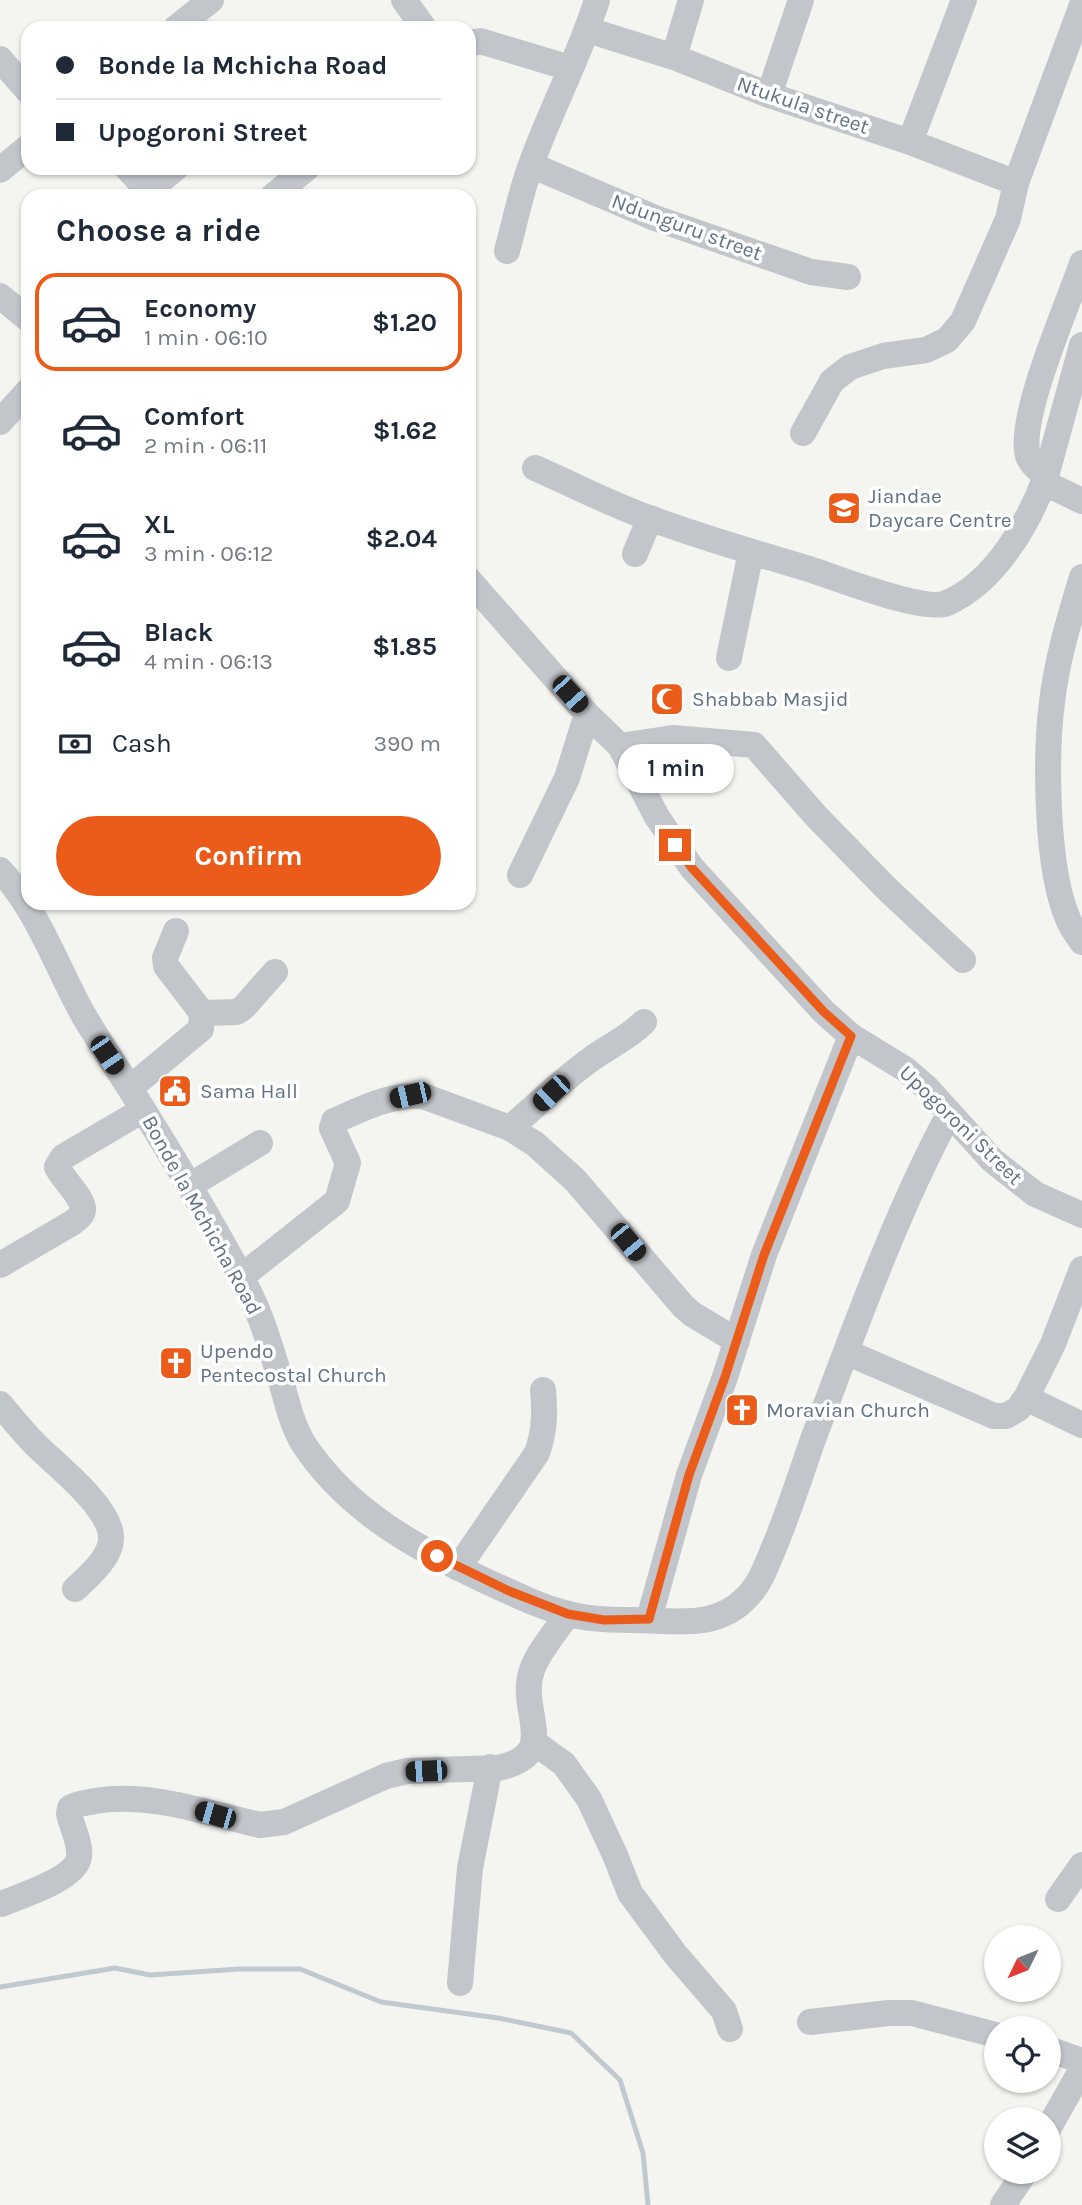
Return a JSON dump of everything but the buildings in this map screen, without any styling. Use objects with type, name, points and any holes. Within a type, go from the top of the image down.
[{"type":"street","points":[[404,0],[419,21]]},
{"type":"street","points":[[507,251],[531,164],[588,30],[597,0]]},
{"type":"street","points":[[674,57],[691,0]]},
{"type":"street","points":[[769,95],[801,0]]},
{"type":"street","points":[[909,142],[964,0]]},
{"type":"street","points":[[803,433],[832,381],[850,367],[883,356],[926,350],[947,340],[963,321],[1008,219],[1016,183],[1082,5]]},
{"type":"street","name":"Ntukula street","points":[[588,30],[674,57],[769,95],[909,142],[1016,183]]},
{"type":"street","points":[[476,42],[570,68]]},
{"type":"street","points":[[0,59],[21,83]]},
{"type":"street","points":[[0,170],[21,152]]},
{"type":"street","name":"Ndunguru street","points":[[531,164],[668,222],[811,272],[848,276]]},
{"type":"street","points":[[134,175],[150,189],[167,175]]},
{"type":"street","points":[[282,189],[298,175]]},
{"type":"street","points":[[1082,262],[1045,363],[1027,435],[1028,458],[1046,476],[1051,486],[1082,501]]},
{"type":"street","points":[[0,296],[21,313]]},
{"type":"street","points":[[535,468],[650,519],[879,594],[929,604],[945,604],[982,581],[1015,539],[1035,505],[1046,476],[1082,345]]},
{"type":"street","points":[[0,422],[21,399]]},
{"type":"street","points":[[635,554],[650,519]]},
{"type":"street","points":[[729,658],[751,552]]},
{"type":"street","points":[[1082,577],[1059,663],[1052,702],[1049,750],[1049,814],[1058,880],[1069,921],[1082,942]]},
{"type":"street","name":"Upogoroni Street","points":[[476,588],[587,714],[620,746],[657,817],[692,868],[824,1012],[851,1036],[905,1069],[926,1087],[992,1160],[1035,1194],[1082,1215]]},
{"type":"street","points":[[520,875],[568,778],[587,714]]},
{"type":"street","points":[[620,746],[673,738],[754,746],[816,816],[963,960]]},
{"type":"street","name":"Bonde la Mchicha Road","points":[[0,870],[21,898]]},
{"type":"street","name":"Bonde la Mchicha Road","points":[[28,910],[83,1013],[189,1186],[241,1277],[257,1308],[291,1416],[302,1440],[320,1466],[373,1518],[396,1534],[458,1568],[568,1614],[604,1620],[708,1621],[728,1613],[746,1598],[760,1581],[795,1496],[891,1234],[949,1114]]},
{"type":"street","points":[[0,1265],[82,1215],[82,1202],[60,1175],[57,1167],[63,1157],[136,1099],[201,1029],[202,1013],[166,966],[165,958],[176,930]]},
{"type":"street","points":[[202,1013],[237,1012],[275,972]]},
{"type":"street","points":[[510,1128],[569,1075],[632,1034],[645,1022]]},
{"type":"street","points":[[649,1619],[689,1475],[779,1214],[813,1136],[851,1036]]},
{"type":"street","points":[[241,1277],[337,1201],[348,1163],[332,1128],[334,1121],[387,1100],[410,1095],[424,1096],[510,1128],[535,1144],[575,1180],[683,1306],[737,1341]]},
{"type":"street","points":[[189,1186],[260,1143]]},
{"type":"street","points":[[846,1352],[994,1416],[1006,1416],[1018,1409],[1026,1398],[1053,1344],[1082,1269]]},
{"type":"street","points":[[458,1568],[537,1452],[544,1436],[546,1419],[543,1390]]},
{"type":"street","points":[[1026,1398],[1082,1424]]},
{"type":"street","points":[[0,1404],[38,1447],[81,1488],[107,1524],[112,1537],[106,1553],[89,1576],[75,1589]]},
{"type":"street","points":[[1,1904],[53,1882],[69,1873],[76,1865],[80,1856],[69,1814],[74,1805],[105,1800],[163,1801],[260,1825],[284,1822],[386,1776],[407,1771],[498,1768],[513,1765],[530,1752],[535,1743],[528,1687],[532,1668],[568,1614]]},
{"type":"street","points":[[535,1743],[564,1764],[589,1798],[629,1893],[675,1954],[719,2003],[730,2029]]},
{"type":"street","points":[[460,1983],[470,1868],[490,1767]]},
{"type":"street","points":[[1058,1899],[1082,1865]]},
{"type":"street","points":[[810,2022],[912,2013],[984,2032]]},
{"type":"street","points":[[1061,2054],[1082,2061]]},
{"type":"street","points":[[1060,2107],[1082,2069]]},
{"type":"street","points":[[1003,2205],[1017,2184]]},
{"type":"waterway","points":[[0,1987],[115,1968],[150,1975],[240,1969],[300,1969],[381,2002],[498,2018],[571,2033],[620,2080],[643,2153],[648,2205]]},
{"type":"place","name":"Jiandae Daycare Centre","points":[[844,508]]},
{"type":"place","name":"Shabbab Masjid","points":[[667,699]]},
{"type":"place","name":"Sama Hall","points":[[175,1091]]},
{"type":"place","name":"Upendo Pentecostal Church","points":[[176,1363]]},
{"type":"place","name":"Moravian Church","points":[[742,1410]]},
{"type":"route","points":[[437,1556],[509,1591],[568,1614],[604,1620],[649,1619],[689,1475],[725,1377],[764,1255],[851,1036],[824,1012],[692,868],[675,845]]}]
